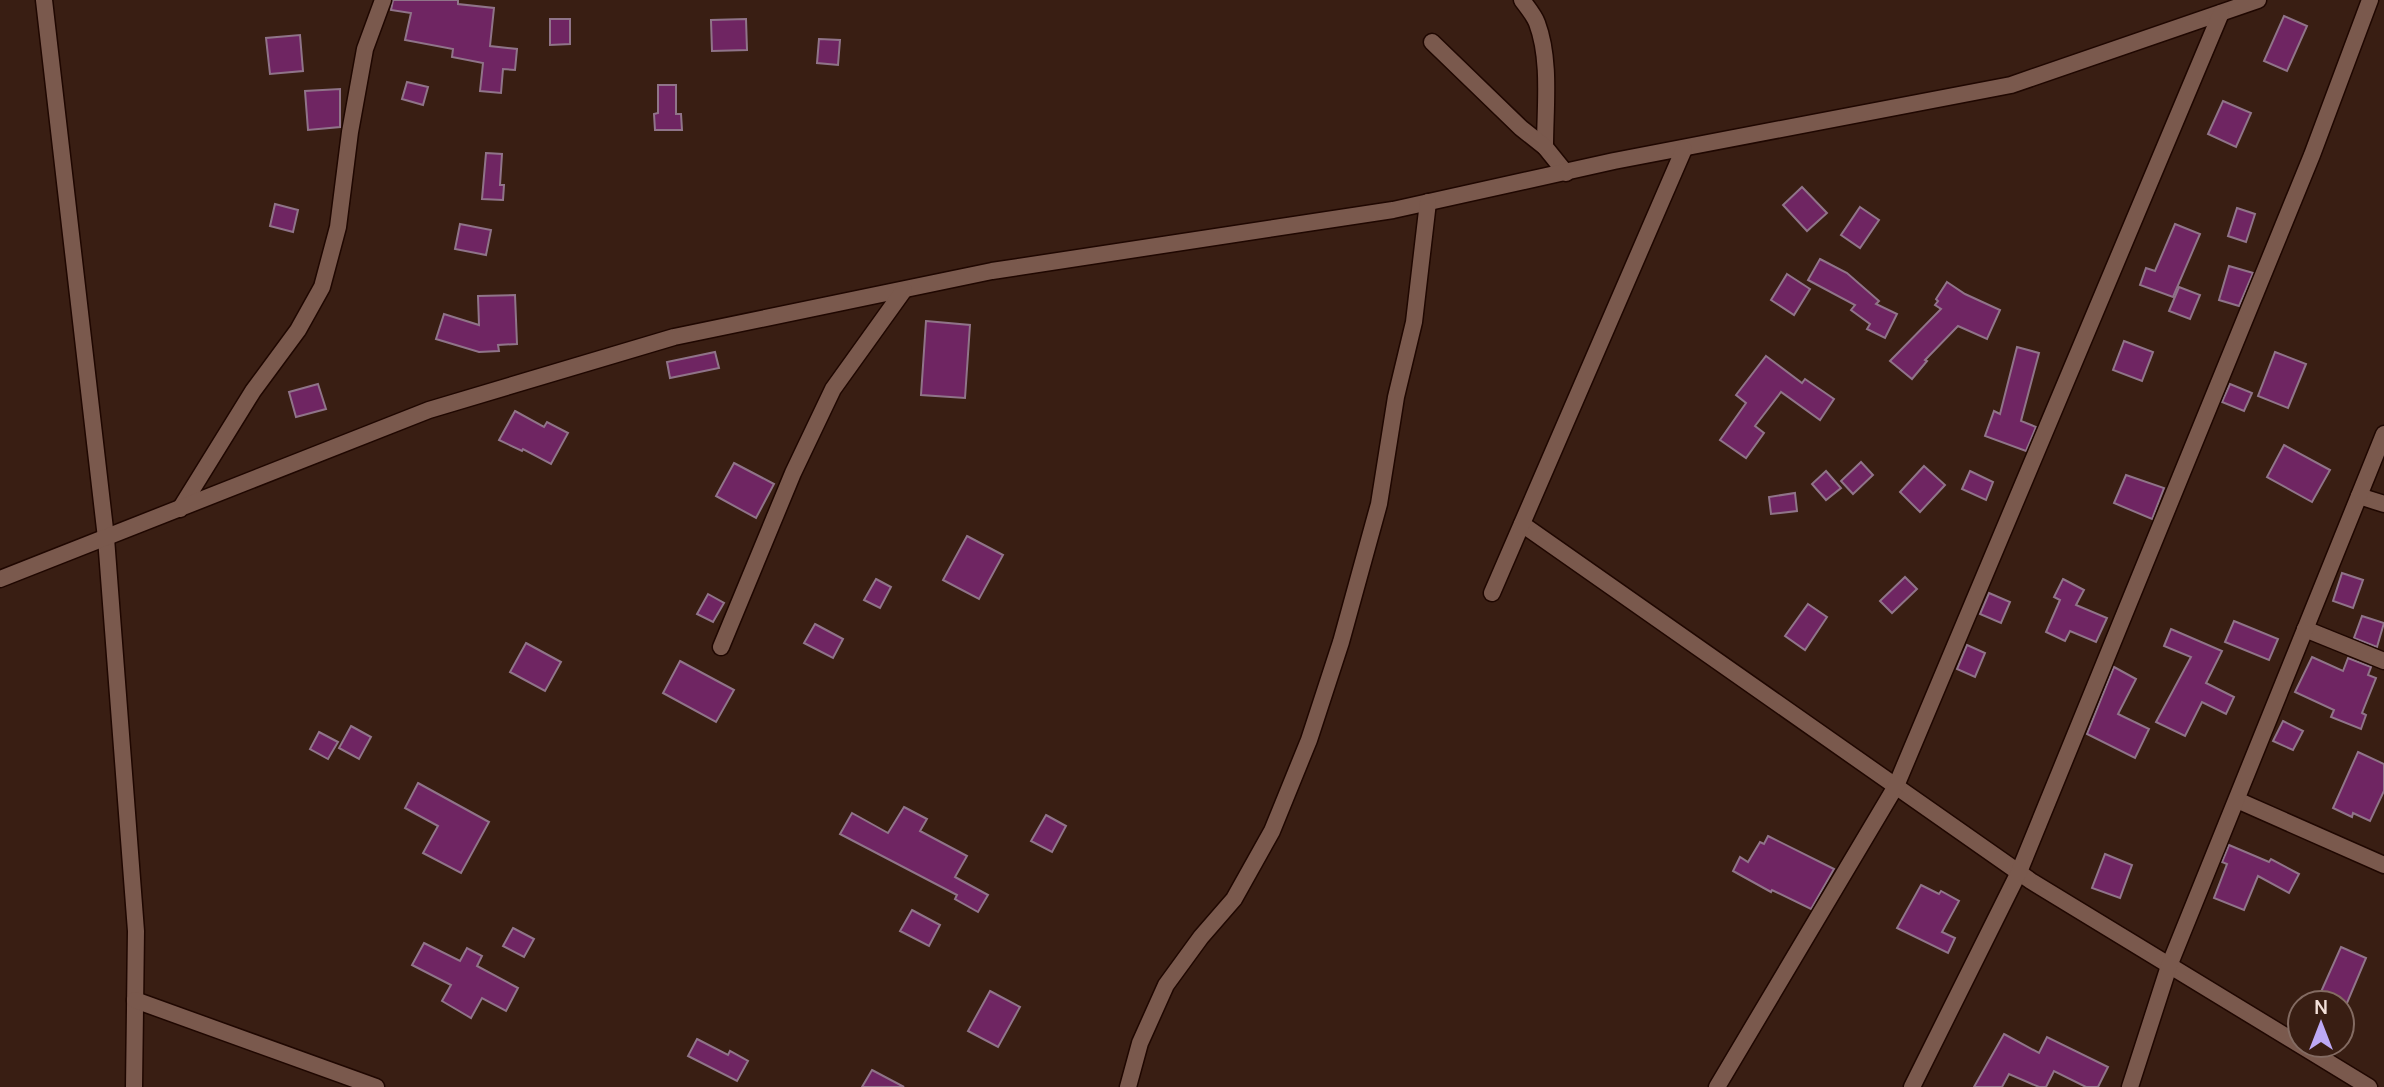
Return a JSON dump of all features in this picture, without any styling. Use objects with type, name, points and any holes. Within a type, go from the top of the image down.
[{"type":"street","points":[[44,0],[106,538],[136,931],[134,1087]]},
{"type":"street","points":[[180,509],[253,391],[298,330],[322,287],[338,228],[350,132],[365,48],[383,0]]},
{"type":"street","points":[[1522,0],[1536,21],[1542,43],[1545,71],[1545,147]]},
{"type":"street","points":[[0,579],[429,411],[674,337],[992,271],[1393,210],[1614,161],[2011,86],[2258,0]]},
{"type":"street","points":[[1912,1087],[2019,872],[2307,168],[2370,0]]},
{"type":"street","points":[[1717,1087],[1896,786],[2221,13]]},
{"type":"street","points":[[1432,42],[1521,128],[1545,147],[1566,173]]},
{"type":"street","points":[[1493,593],[1684,149]]},
{"type":"street","points":[[1128,1087],[1140,1043],[1166,985],[1234,899],[1272,831],[1309,740],[1341,642],[1379,505],[1396,397],[1414,322],[1428,202]]},
{"type":"street","points":[[721,647],[793,473],[833,389],[904,290]]},
{"type":"street","points":[[2130,1087],[2169,966],[2384,434]]},
{"type":"street","points":[[2359,496],[2384,504]]},
{"type":"street","points":[[1522,524],[2019,872],[2369,1087]]},
{"type":"street","points":[[2305,629],[2384,661]]},
{"type":"street","points":[[2236,800],[2384,865]]},
{"type":"street","points":[[135,1000],[376,1087]]},
{"type":"building","points":[[393,0],[458,0],[458,4],[494,8],[490,46],[517,49],[515,70],[503,69],[501,93],[480,91],[483,63],[452,57],[453,49],[405,40],[411,13],[391,10]]},
{"type":"building","points":[[2284,16],[2307,26],[2287,71],[2264,61]]},
{"type":"building","points":[[550,19],[570,19],[570,44],[550,45]]},
{"type":"building","points":[[746,19],[747,50],[712,51],[711,20]]},
{"type":"building","points":[[300,35],[303,71],[270,74],[266,38]]},
{"type":"building","points":[[819,39],[840,40],[838,65],[817,63]]},
{"type":"building","points":[[407,82],[428,87],[423,105],[402,99]]},
{"type":"building","points":[[658,85],[676,85],[676,114],[681,114],[682,130],[655,130]]},
{"type":"building","points":[[340,89],[340,127],[308,130],[305,91]]},
{"type":"building","points":[[2223,101],[2251,113],[2236,147],[2208,134]]},
{"type":"building","points":[[486,153],[502,154],[500,185],[504,185],[503,200],[482,199]]},
{"type":"building","points":[[1802,187],[1827,213],[1807,231],[1783,205]]},
{"type":"building","points":[[275,204],[298,210],[293,232],[270,226]]},
{"type":"building","points":[[1860,207],[1879,220],[1860,248],[1841,235]]},
{"type":"building","points":[[2237,208],[2255,214],[2246,242],[2228,236]]},
{"type":"building","points":[[460,224],[491,230],[486,255],[455,249]]},
{"type":"building","points":[[2175,224],[2200,234],[2173,297],[2140,285],[2146,268],[2155,271]]},
{"type":"building","points":[[1820,259],[1847,273],[1879,301],[1876,304],[1897,314],[1885,338],[1867,329],[1870,324],[1851,310],[1855,305],[1808,280]]},
{"type":"building","points":[[2229,266],[2253,273],[2239,306],[2219,300]]},
{"type":"building","points":[[1787,274],[1810,289],[1794,315],[1771,300]]},
{"type":"building","points":[[1947,282],[1965,294],[2000,310],[1987,339],[1958,326],[1925,360],[1927,361],[1912,379],[1890,361],[1941,309],[1935,305],[1938,301],[1936,299]]},
{"type":"building","points":[[2179,287],[2200,295],[2190,319],[2169,311]]},
{"type":"building","points":[[515,295],[517,344],[498,345],[499,351],[479,352],[436,339],[444,314],[479,325],[478,296]]},
{"type":"building","points":[[926,321],[970,325],[965,398],[921,395]]},
{"type":"building","points":[[2124,341],[2153,352],[2142,381],[2113,370]]},
{"type":"building","points":[[2017,347],[2039,353],[2021,421],[2036,427],[2026,451],[1985,436],[1994,411],[2000,414]]},
{"type":"building","points":[[715,352],[719,368],[670,378],[667,362]]},
{"type":"building","points":[[2275,352],[2306,364],[2288,408],[2258,396]]},
{"type":"building","points":[[1766,356],[1802,383],[1805,379],[1834,399],[1820,420],[1781,392],[1755,426],[1764,433],[1746,458],[1720,440],[1746,403],[1736,395]]},
{"type":"building","points":[[318,384],[326,409],[296,417],[289,392]]},
{"type":"building","points":[[2230,384],[2252,393],[2244,411],[2222,402]]},
{"type":"building","points":[[515,411],[544,427],[547,422],[568,433],[551,464],[499,440]]},
{"type":"building","points":[[2284,445],[2330,470],[2312,502],[2267,477]]},
{"type":"building","points":[[1861,462],[1873,475],[1853,494],[1841,481]]},
{"type":"building","points":[[734,463],[774,484],[756,518],[716,496]]},
{"type":"building","points":[[1924,466],[1945,485],[1920,512],[1900,492]]},
{"type":"building","points":[[1826,471],[1841,488],[1826,500],[1812,484]]},
{"type":"building","points":[[1970,471],[1993,482],[1986,500],[1962,489]]},
{"type":"building","points":[[2126,475],[2164,488],[2152,519],[2114,503]]},
{"type":"building","points":[[1795,493],[1797,511],[1771,514],[1769,497]]},
{"type":"building","points":[[967,536],[1003,555],[979,599],[943,580]]},
{"type":"building","points":[[2342,573],[2363,580],[2353,608],[2333,601]]},
{"type":"building","points":[[1905,577],[1917,589],[1892,613],[1880,601]]},
{"type":"building","points":[[876,579],[891,587],[880,608],[864,600]]},
{"type":"building","points":[[2063,579],[2084,590],[2076,605],[2107,618],[2096,642],[2070,631],[2065,641],[2046,632],[2060,600],[2054,597]]},
{"type":"building","points":[[1989,593],[2010,602],[2001,623],[1980,614]]},
{"type":"building","points":[[708,594],[724,603],[713,622],[697,614]]},
{"type":"building","points":[[1808,604],[1827,617],[1805,650],[1785,636]]},
{"type":"building","points":[[2362,616],[2384,623],[2377,647],[2354,638]]},
{"type":"building","points":[[2234,621],[2278,639],[2269,660],[2225,642]]},
{"type":"building","points":[[815,624],[843,639],[833,658],[804,643]]},
{"type":"building","points":[[2171,629],[2222,651],[2206,683],[2234,697],[2226,714],[2202,702],[2185,736],[2156,722],[2191,657],[2164,646]]},
{"type":"building","points":[[526,643],[561,662],[545,691],[510,672]]},
{"type":"building","points":[[1967,645],[1985,653],[1975,677],[1957,669]]},
{"type":"building","points":[[2312,657],[2343,671],[2348,658],[2371,667],[2368,675],[2376,678],[2362,713],[2366,715],[2361,729],[2331,717],[2334,710],[2295,692]]},
{"type":"building","points":[[680,661],[734,690],[716,722],[663,693]]},
{"type":"building","points":[[2114,667],[2136,679],[2118,714],[2149,729],[2135,758],[2087,734]]},
{"type":"building","points":[[2283,721],[2303,731],[2293,750],[2273,741]]},
{"type":"building","points":[[351,726],[371,737],[359,759],[339,748]]},
{"type":"building","points":[[319,732],[338,742],[328,759],[310,749]]},
{"type":"building","points":[[2358,752],[2384,764],[2384,791],[2370,821],[2353,813],[2352,817],[2333,808]]},
{"type":"building","points":[[418,783],[489,822],[461,873],[423,853],[438,826],[405,808]]},
{"type":"building","points":[[904,807],[927,819],[920,831],[967,856],[955,877],[988,895],[978,912],[955,899],[957,895],[840,834],[852,813],[888,833]]},
{"type":"building","points":[[1046,815],[1066,826],[1052,852],[1031,841]]},
{"type":"building","points":[[1768,836],[1834,869],[1811,909],[1772,890],[1771,892],[1733,871],[1740,857],[1748,862],[1760,842],[1764,844]]},
{"type":"building","points":[[2229,845],[2269,862],[2271,859],[2299,874],[2289,893],[2258,876],[2244,910],[2214,898],[2227,864],[2222,862]]},
{"type":"building","points":[[2105,854],[2132,865],[2120,898],[2092,888]]},
{"type":"building","points":[[1921,885],[1939,894],[1941,891],[1959,901],[1942,932],[1955,938],[1948,953],[1897,928]]},
{"type":"building","points":[[912,910],[940,925],[929,946],[900,931]]},
{"type":"building","points":[[513,928],[534,939],[524,957],[503,946]]},
{"type":"building","points":[[424,943],[460,961],[467,948],[482,956],[477,966],[518,988],[506,1011],[482,998],[471,1018],[442,1001],[451,985],[412,965]]},
{"type":"building","points":[[2341,947],[2366,958],[2353,989],[2322,989]]},
{"type":"building","points":[[990,991],[1020,1007],[998,1047],[968,1031]]},
{"type":"building","points":[[2004,1034],[2039,1053],[2047,1037],[2108,1067],[2098,1087],[2086,1087],[2054,1071],[2046,1087],[2039,1087],[2009,1074],[2002,1087],[1974,1087]]},
{"type":"building","points":[[697,1039],[728,1055],[730,1051],[748,1061],[737,1081],[688,1056]]},
{"type":"building","points":[[872,1070],[904,1087],[862,1087]]}]
